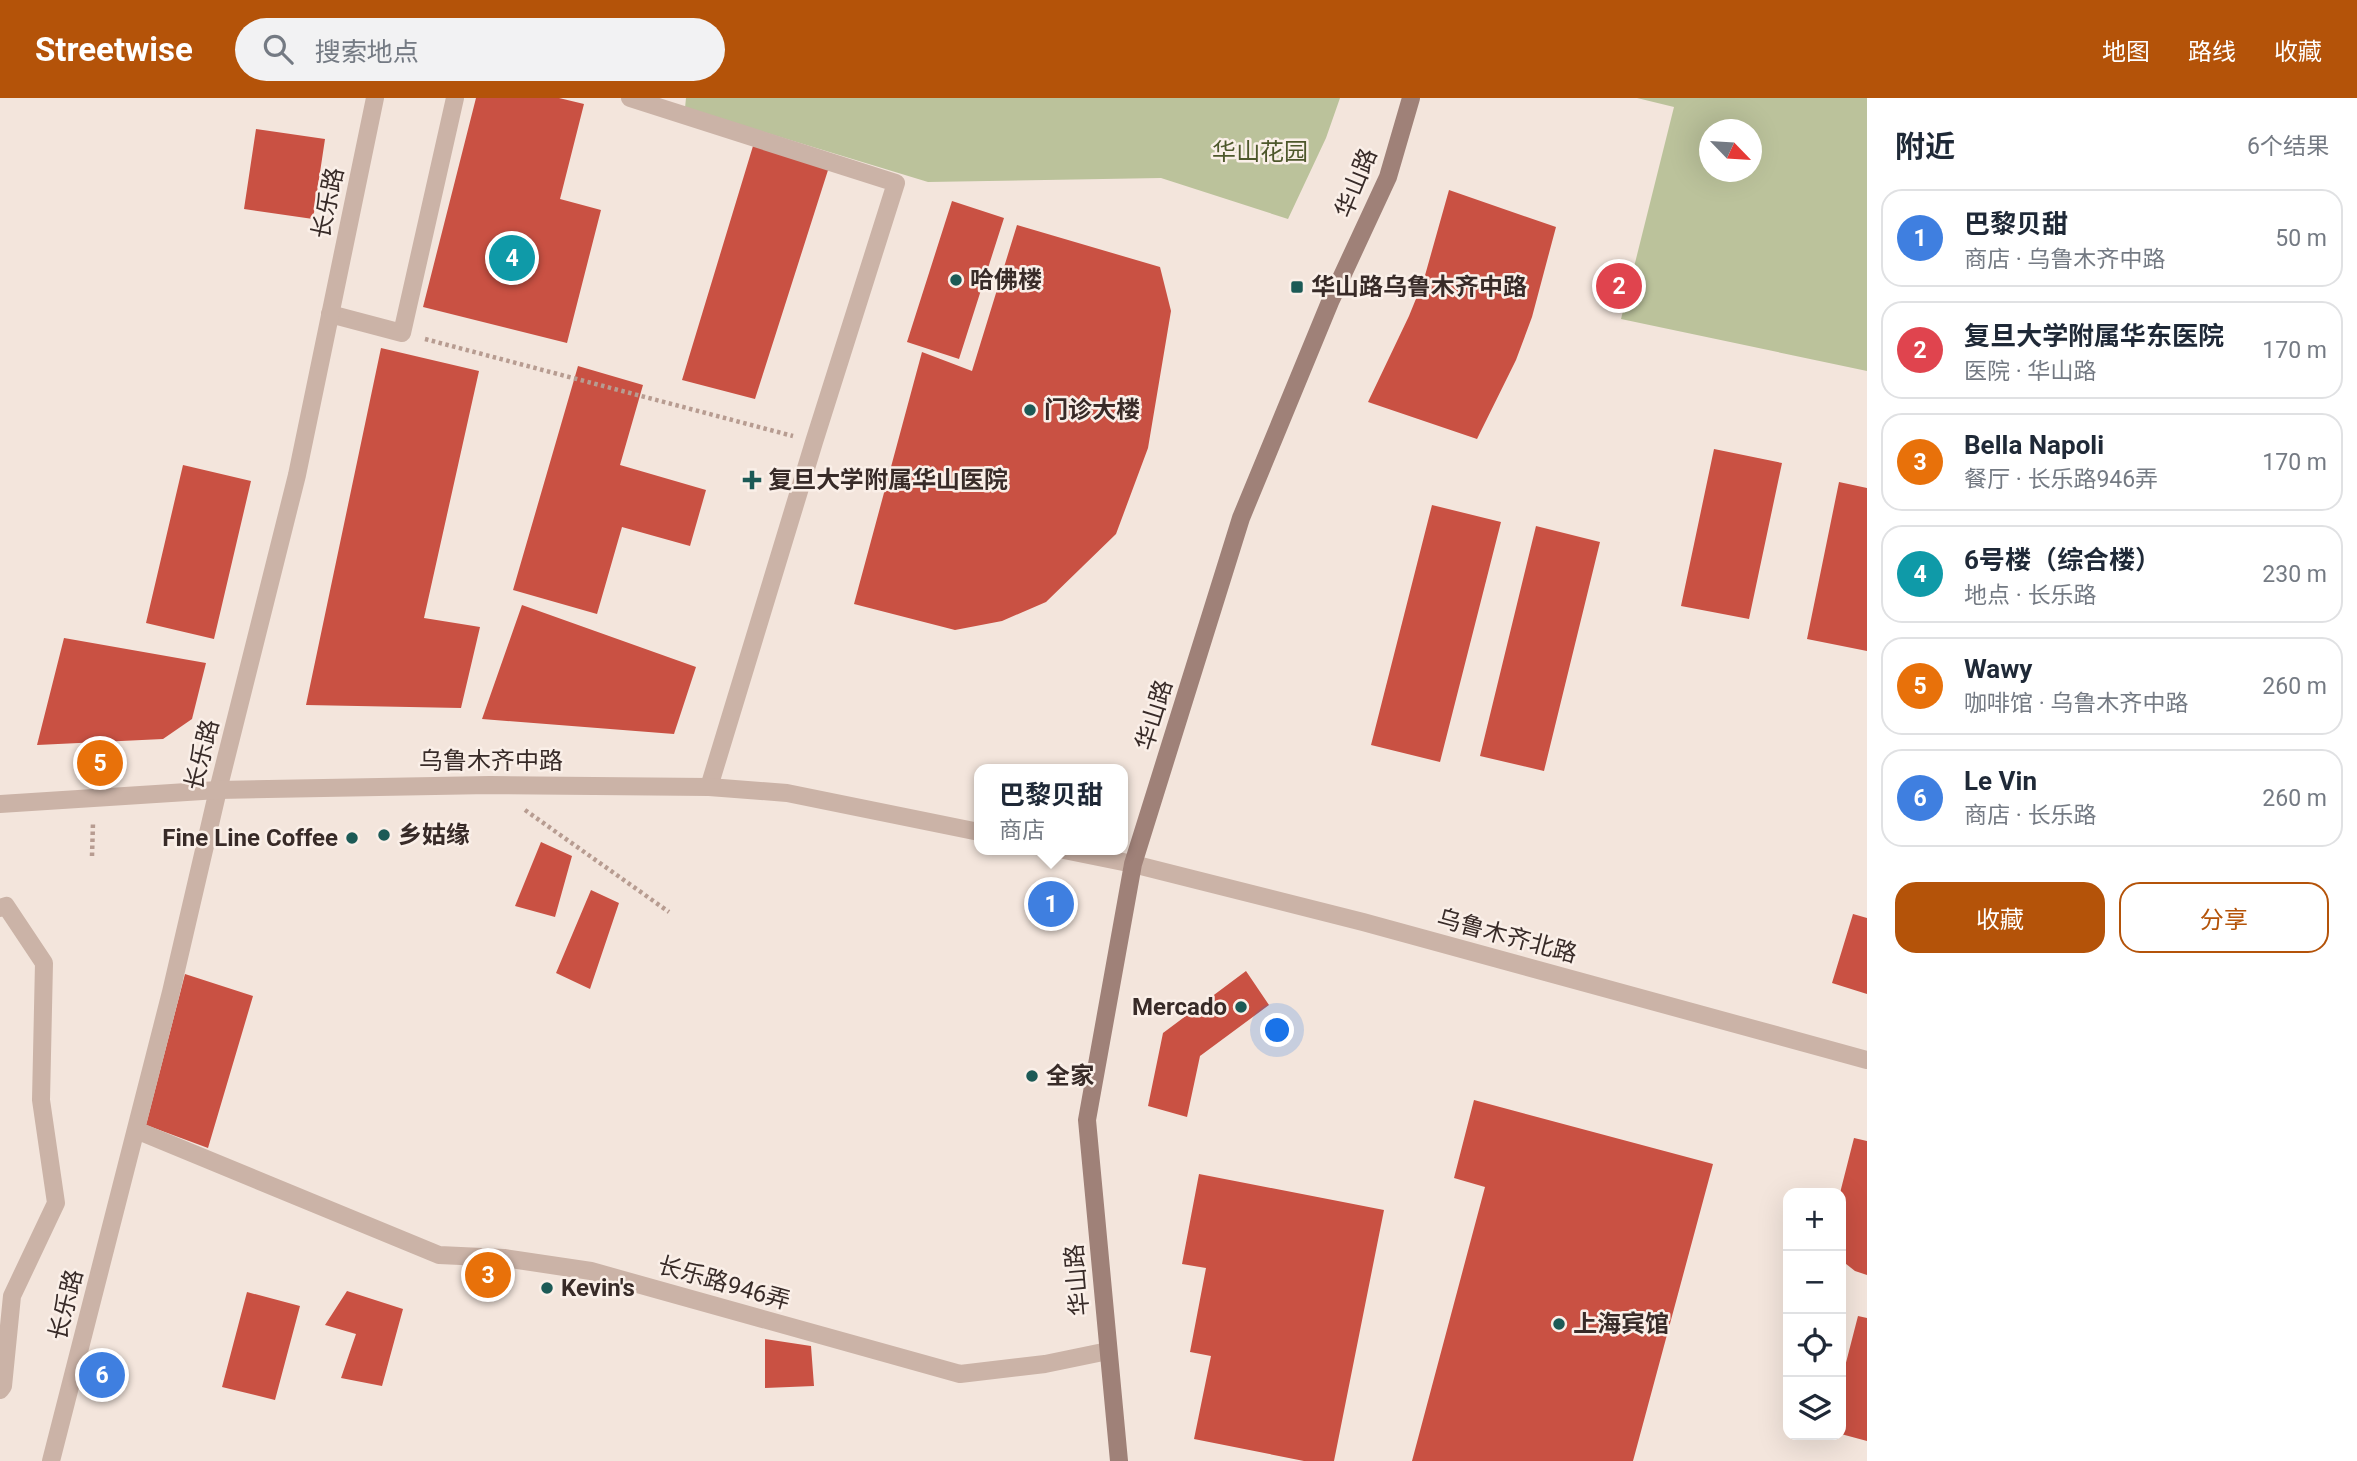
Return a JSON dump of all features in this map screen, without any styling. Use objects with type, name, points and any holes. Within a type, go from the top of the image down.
[{"type":"main road","name":"华山路","points":[[1119,1461],[1087,1120],[1133,864],[1241,518],[1330,302],[1388,177],[1411,98]]},
{"type":"street","name":"长乐路","points":[[51,1461],[136,1130],[297,475],[375,98]]},
{"type":"street","points":[[330,314],[402,333],[455,98]]},
{"type":"street","points":[[630,98],[896,183],[709,786]]},
{"type":"street","name":"乌鲁木齐中路","points":[[0,804],[218,790],[490,785],[709,786],[787,793],[974,831]]},
{"type":"street","points":[[1089,855],[1133,864]]},
{"type":"street","name":"乌鲁木齐北路","points":[[1133,864],[1389,929],[1867,1060]]},
{"type":"street","points":[[0,908],[6,906],[44,963],[41,1100],[56,1203],[12,1296],[3,1386],[0,1390]]},
{"type":"street","name":"长乐路946弄","points":[[136,1130],[439,1255],[504,1258],[591,1271],[960,1374],[1045,1364],[1108,1351]]},
{"type":"path","points":[[402,333],[814,442]]},
{"type":"path","points":[[92,856],[93,798]]},
{"type":"path","points":[[524,808],[668,912]]},
{"type":"green space","name":"华山花园","points":[[686,98],[1340,98],[1326,138],[1288,219],[1161,178],[928,182],[685,108]]},
{"type":"green space","points":[[1637,98],[1867,98],[1867,371],[1621,319],[1674,107]]},
{"type":"building","points":[[476,98],[559,98],[584,104],[560,199],[601,210],[567,343],[423,307]]},
{"type":"building","points":[[256,129],[325,139],[313,219],[244,209]]},
{"type":"building","points":[[753,146],[829,167],[755,399],[682,380]]},
{"type":"building","points":[[1449,190],[1556,227],[1532,317],[1516,360],[1477,439],[1368,402],[1424,279]]},
{"type":"building","name":"哈佛楼","points":[[952,201],[1004,218],[959,359],[907,342]]},
{"type":"building","name":"门诊大楼","points":[[1017,225],[1160,267],[1171,311],[1148,448],[1116,534],[1046,602],[1002,621],[955,630],[854,604],[922,352],[972,371]]},
{"type":"building","points":[[381,348],[479,371],[424,618],[480,627],[461,708],[306,705]]},
{"type":"building","points":[[578,366],[643,385],[620,465],[706,490],[690,546],[622,527],[597,614],[513,590]]},
{"type":"building","points":[[1714,449],[1782,463],[1749,619],[1681,606]]},
{"type":"building","points":[[183,465],[251,481],[214,639],[146,623]]},
{"type":"building","points":[[1839,482],[1867,488],[1867,651],[1807,639]]},
{"type":"building","points":[[1432,505],[1501,522],[1440,762],[1371,745]]},
{"type":"building","points":[[1536,526],[1600,542],[1544,771],[1480,756]]},
{"type":"building","points":[[522,605],[696,667],[674,734],[482,719]]},
{"type":"building","points":[[64,638],[206,663],[192,719],[163,739],[37,745]]},
{"type":"building","points":[[541,842],[572,856],[555,917],[515,906]]},
{"type":"building","points":[[591,890],[619,903],[590,989],[556,973]]},
{"type":"building","points":[[1853,914],[1867,918],[1867,994],[1832,983]]},
{"type":"building","points":[[1246,971],[1269,1005],[1200,1056],[1187,1117],[1148,1106],[1163,1033]]},
{"type":"building","points":[[185,974],[253,996],[208,1148],[146,1125]]},
{"type":"building","name":"上海宾馆","points":[[1474,1100],[1713,1164],[1633,1461],[1412,1461],[1485,1187],[1454,1178]]},
{"type":"building","points":[[1854,1138],[1867,1141],[1867,1275],[1846,1264],[1846,1188],[1841,1188]]},
{"type":"building","points":[[1199,1174],[1384,1210],[1334,1461],[1304,1461],[1194,1439],[1211,1356],[1190,1352],[1206,1268],[1182,1264]]},
{"type":"building","points":[[347,1291],[403,1309],[382,1386],[341,1378],[356,1334],[325,1325]]},
{"type":"building","points":[[247,1292],[300,1306],[275,1400],[222,1387]]},
{"type":"building","points":[[1858,1316],[1867,1318],[1867,1441],[1846,1435],[1846,1363]]},
{"type":"building","points":[[765,1339],[811,1346],[814,1386],[765,1388]]},
{"type":"place","name":"6号楼（综合楼）","points":[[512,258]]},
{"type":"place","name":"哈佛楼","points":[[956,280]]},
{"type":"place","name":"复旦大学附属华东医院","points":[[1619,286]]},
{"type":"place","name":"华山路乌鲁木齐中路","points":[[1297,287]]},
{"type":"place","name":"门诊大楼","points":[[1030,410]]},
{"type":"place","name":"复旦大学附属华山医院","points":[[752,480]]},
{"type":"place","name":"Wawy","points":[[100,763]]},
{"type":"place","name":"乡姑缘","points":[[384,835]]},
{"type":"place","name":"Fine Line Coffee","points":[[352,838]]},
{"type":"place","name":"巴黎贝甜","points":[[1051,904]]},
{"type":"place","name":"Mercado","points":[[1241,1007]]},
{"type":"place","name":"全家","points":[[1032,1076]]},
{"type":"place","name":"Bella Napoli","points":[[488,1275]]},
{"type":"place","name":"Kevin's","points":[[547,1288]]},
{"type":"place","name":"上海宾馆","points":[[1559,1324]]},
{"type":"place","name":"Le Vin","points":[[102,1375]]}]
